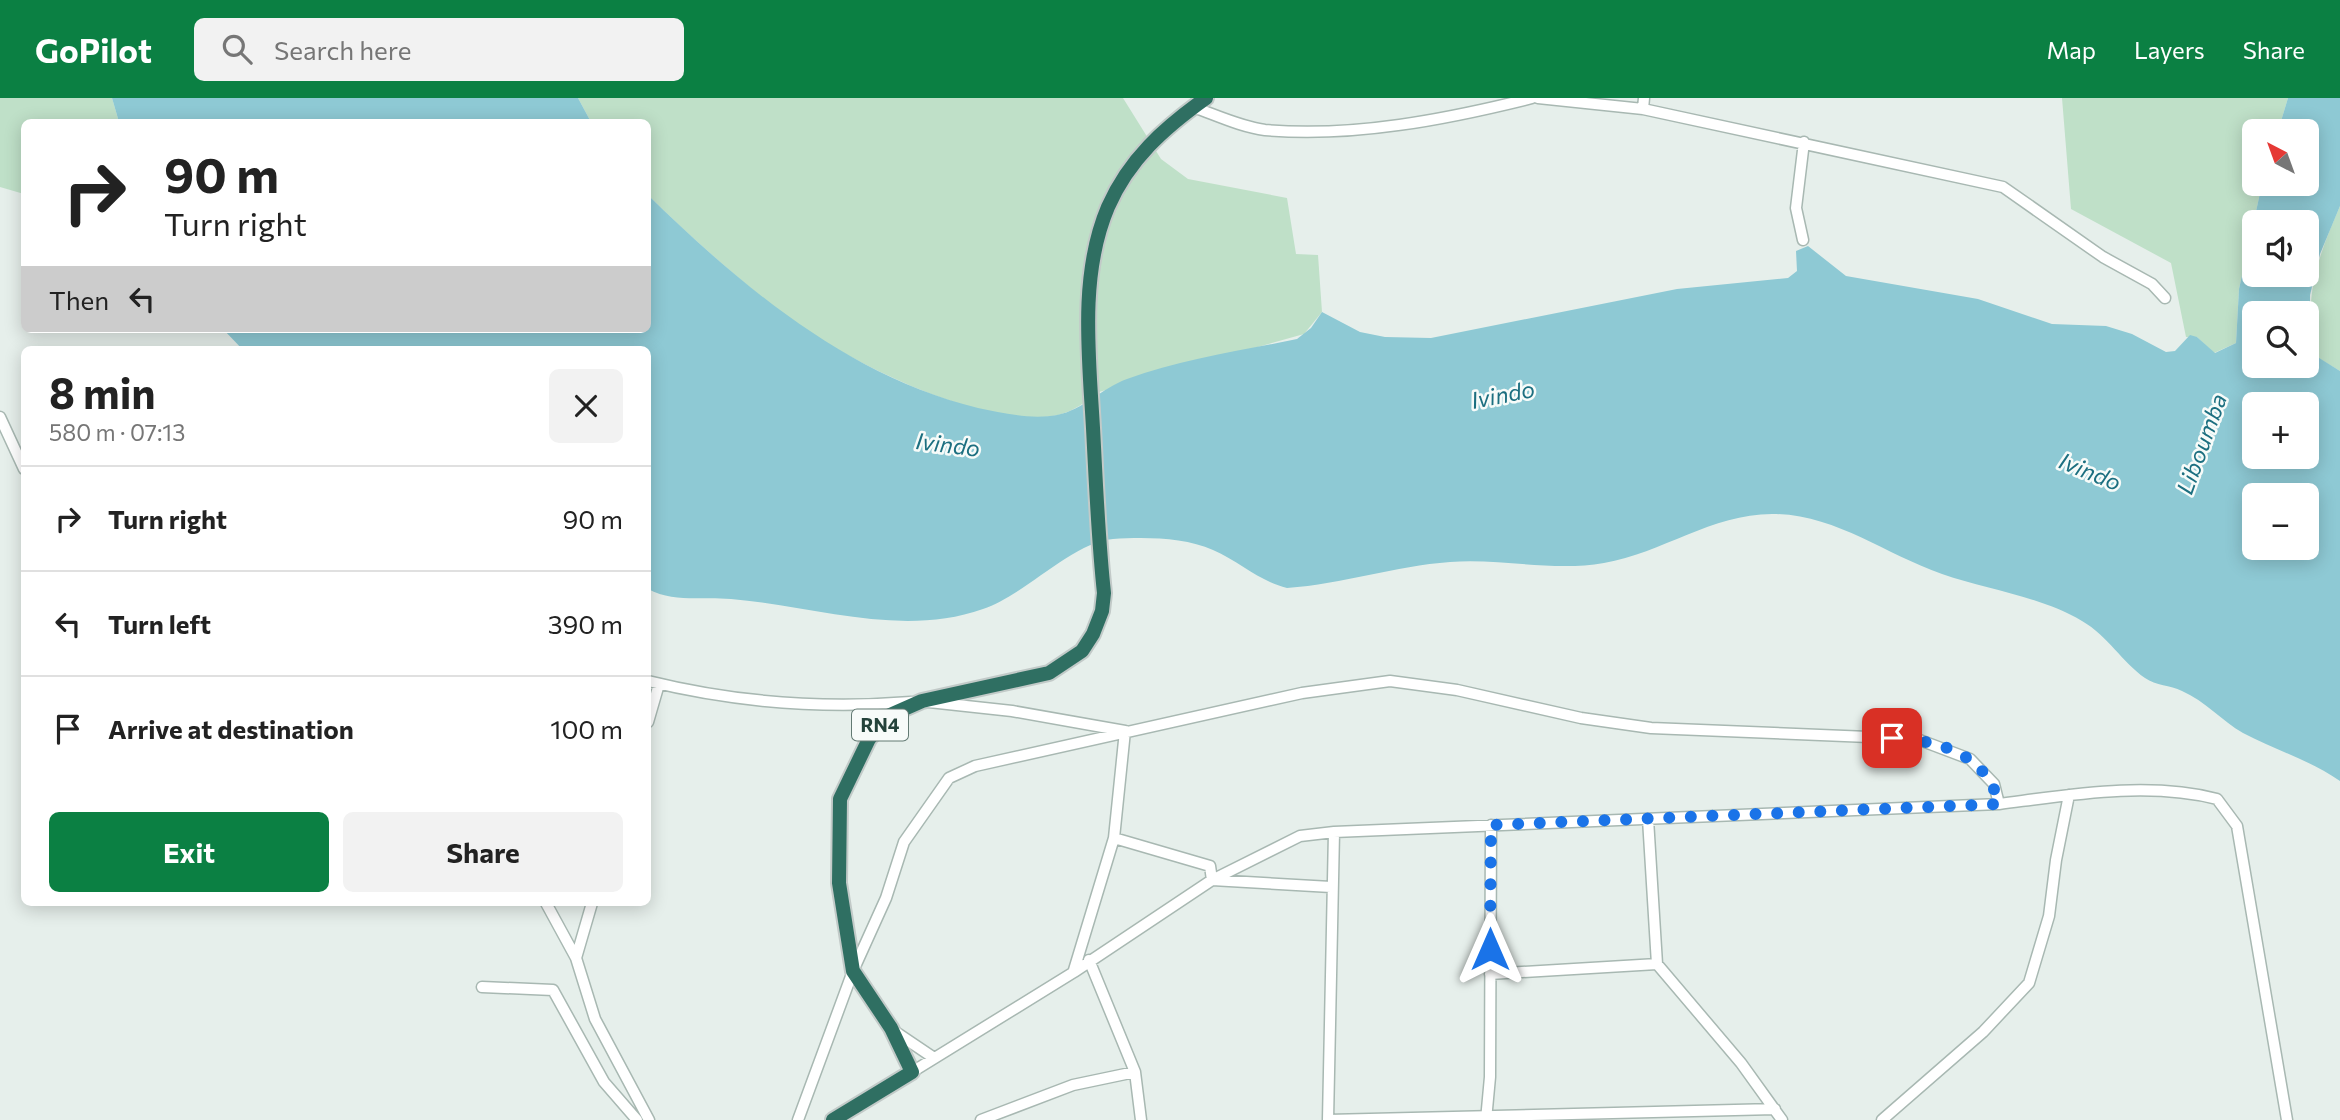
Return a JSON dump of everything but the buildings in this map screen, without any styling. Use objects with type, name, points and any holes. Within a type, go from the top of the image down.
[{"type":"highway","name":"RN4","points":[[912,1072],[891,1028],[853,971],[839,883],[840,799],[869,739],[888,716],[922,701],[1049,673],[1082,651],[1093,634],[1102,611],[1090,379],[1092,261],[1108,208],[1143,150],[1206,98]]},
{"type":"highway","points":[[832,1120],[912,1072]]},
{"type":"street","points":[[1509,98],[1517,98]]},
{"type":"street","points":[[1193,107],[1264,130],[1336,130],[1449,119],[1532,98]]},
{"type":"street","points":[[1538,98],[1643,103],[2003,187],[2103,257],[2152,284],[2165,299]]},
{"type":"street","points":[[1803,240],[1796,208],[1804,142]]},
{"type":"street","points":[[0,416],[21,462]]},
{"type":"street","points":[[798,1120],[853,971],[886,898],[904,842],[949,778],[975,766],[1302,693],[1390,681],[1457,690],[1581,718],[1651,728],[1917,739],[1970,759],[1994,784],[1999,804]]},
{"type":"street","points":[[651,682],[823,706],[922,701],[1012,711],[1125,731]]},
{"type":"street","points":[[651,712],[659,684]]},
{"type":"street","points":[[1074,972],[1114,838],[1125,731]]},
{"type":"street","points":[[912,1072],[1074,972],[1212,880],[1300,836],[1334,832],[1999,804],[2069,795],[2186,791],[2217,799],[2237,826],[2287,1120]]},
{"type":"street","points":[[1882,1120],[1983,1032],[2029,983],[2049,916],[2056,860],[2069,795]]},
{"type":"street","points":[[1648,819],[1657,964],[1741,1063],[1782,1120]]},
{"type":"street","points":[[1486,1118],[1491,825]]},
{"type":"street","points":[[1334,832],[1328,1120],[1775,1109]]},
{"type":"street","points":[[1114,838],[1210,866],[1212,880]]},
{"type":"street","points":[[1212,880],[1331,887]]},
{"type":"street","points":[[548,906],[576,958],[595,1018],[649,1120]]},
{"type":"street","points":[[576,958],[591,906]]},
{"type":"street","points":[[1089,960],[1135,1072],[1141,1120]]},
{"type":"street","points":[[1490,974],[1657,964]]},
{"type":"street","points":[[482,987],[553,990],[604,1082],[637,1120]]},
{"type":"street","points":[[891,1028],[934,1058]]},
{"type":"street","points":[[981,1120],[1073,1084],[1135,1072]]},
{"type":"green space","points":[[0,98],[112,98],[118,119],[21,119],[21,193],[0,187]]},
{"type":"green space","points":[[578,98],[1123,98],[1161,159],[1188,179],[1287,198],[1296,254],[1318,255],[1322,312],[1304,334],[1099,392],[1075,409],[1058,415],[1027,417],[991,412],[952,401],[873,368],[837,349],[779,311],[651,198],[651,119],[589,119]]},
{"type":"green space","points":[[2062,98],[2288,98],[2282,119],[2242,119],[2242,196],[2259,196],[2256,210],[2242,210],[2242,275],[2236,343],[2214,353],[2197,337],[2186,337],[2171,263],[2071,209]]},
{"type":"green space","points":[[2340,206],[2340,371],[2319,358],[2319,301],[2312,301],[2313,287],[2319,287],[2319,261]]},
{"type":"water","points":[[112,98],[578,98],[589,119],[118,119]]},
{"type":"water","points":[[2288,98],[2340,98],[2340,206],[2319,258],[2319,210],[2256,210],[2259,196],[2319,196],[2319,119],[2282,119]]},
{"type":"water","points":[[651,198],[759,294],[841,351],[931,394],[978,408],[1027,416],[1066,412],[1118,383],[1168,366],[1297,339],[1311,328],[1322,312],[1360,332],[1385,337],[1431,338],[1677,289],[1788,278],[1797,271],[1796,251],[1808,246],[1846,276],[1978,299],[2052,324],[2106,326],[2132,334],[2166,352],[2175,351],[2190,335],[2197,337],[2215,353],[2236,343],[2242,275],[2242,287],[2312,287],[2310,301],[2242,301],[2242,378],[2319,378],[2319,358],[2340,371],[2340,781],[2317,767],[2243,733],[2190,695],[2145,678],[2100,634],[2066,612],[2031,599],[1942,574],[1859,536],[1795,516],[1772,514],[1729,520],[1646,551],[1604,563],[1546,566],[1450,562],[1287,588],[1267,581],[1202,546],[1164,539],[1113,539],[1082,549],[1015,593],[983,609],[921,621],[857,618],[731,599],[668,596],[651,590],[651,346],[239,346],[227,333],[651,333]]},
{"type":"route","points":[[1490,949],[1491,825],[1999,804],[1994,784],[1970,759],[1917,739],[1892,738]]},
{"type":"water label","name":"Ivindo","points":[[1503,395]]},
{"type":"water label","name":"Liboumba","points":[[2202,444]]},
{"type":"water label","name":"Ivindo","points":[[948,445]]},
{"type":"water label","name":"Ivindo","points":[[2090,472]]}]
